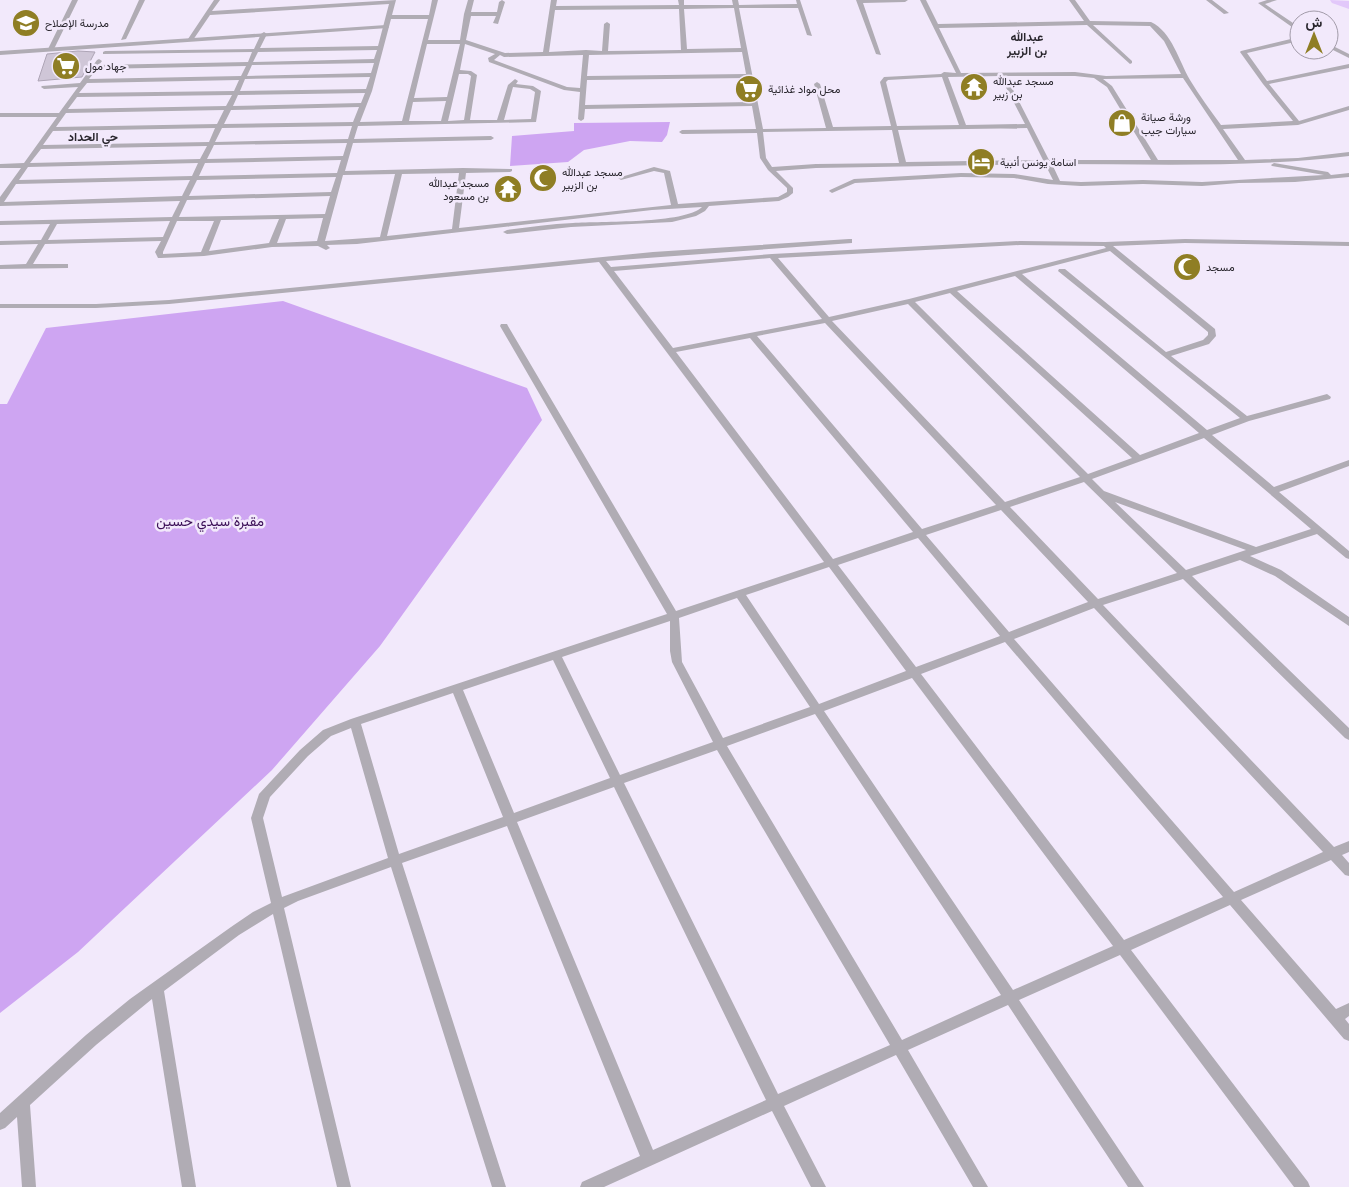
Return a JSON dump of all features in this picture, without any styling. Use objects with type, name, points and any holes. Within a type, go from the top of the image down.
[{"type":"street","points":[[51,49],[75,0]]},
{"type":"street","points":[[123,39],[142,0]]},
{"type":"street","points":[[191,39],[217,0]]},
{"type":"street","points":[[271,10],[275,0]]},
{"type":"street","points":[[405,123],[435,0]]},
{"type":"street","points":[[444,122],[457,72],[461,42],[471,0]]},
{"type":"street","points":[[546,53],[554,0]]},
{"type":"street","points":[[616,0],[616,8]]},
{"type":"street","points":[[681,0],[684,51]]},
{"type":"street","points":[[879,54],[859,1],[905,0]]},
{"type":"street","points":[[923,0],[959,74]]},
{"type":"street","points":[[1072,0],[1088,23],[1130,62]]},
{"type":"street","points":[[1209,0],[1226,12]]},
{"type":"street","points":[[1274,0],[1261,3],[1289,23]]},
{"type":"street","points":[[208,14],[336,3],[393,1],[369,91],[356,124],[321,244]]},
{"type":"street","points":[[496,23],[502,2]]},
{"type":"street","points":[[553,8],[681,7],[736,3],[798,3],[810,35]]},
{"type":"street","points":[[264,34],[165,239],[159,253],[161,256],[204,254],[272,245],[321,244],[384,239],[675,206],[779,199],[786,196],[790,192],[790,188],[770,169],[763,158],[760,131],[736,3]]},
{"type":"street","points":[[467,14],[499,14]]},
{"type":"street","points":[[389,17],[431,17]]},
{"type":"street","points":[[937,26],[1088,23],[1145,23],[1154,26],[1167,41],[1185,76],[1243,162]]},
{"type":"street","points":[[605,52],[607,24]]},
{"type":"street","points":[[0,53],[111,44],[386,27]]},
{"type":"street","points":[[1289,41],[1244,52],[1265,83],[1298,123]]},
{"type":"street","points":[[426,42],[472,43],[498,54],[745,50]]},
{"type":"street","points":[[0,203],[111,44]]},
{"type":"street","points":[[104,53],[381,48]]},
{"type":"street","points":[[581,119],[586,52]]},
{"type":"street","points":[[498,54],[491,58],[490,61],[566,89],[583,90]]},
{"type":"street","points":[[96,67],[377,61]]},
{"type":"street","points":[[1265,83],[1349,66]]},
{"type":"street","points":[[457,72],[469,72],[474,75],[466,122]]},
{"type":"street","points":[[903,164],[883,80],[892,77],[944,74],[1075,74],[1109,78],[1185,76]]},
{"type":"street","points":[[944,74],[963,127]]},
{"type":"street","points":[[1002,74],[1058,183]]},
{"type":"street","points":[[500,122],[511,85],[515,80],[528,75]]},
{"type":"street","points":[[44,87],[85,83],[372,76]]},
{"type":"street","points":[[584,78],[750,76]]},
{"type":"street","points":[[1096,77],[1109,86],[1156,162]]},
{"type":"street","points":[[1109,78],[1111,82],[1109,86]]},
{"type":"street","points":[[817,84],[830,130]]},
{"type":"street","points":[[51,129],[500,122],[531,121],[535,119],[538,91],[531,87],[511,85]]},
{"type":"street","points":[[76,95],[369,91]]},
{"type":"street","points":[[410,100],[450,100]]},
{"type":"street","points":[[582,106],[755,104]]},
{"type":"street","points":[[0,116],[363,105]]},
{"type":"street","points":[[1220,127],[1298,123],[1349,108]]},
{"type":"street","points":[[682,132],[1029,126]]},
{"type":"street","points":[[39,147],[490,138]]},
{"type":"street","points":[[770,169],[903,164],[1243,162],[1349,154]]},
{"type":"street","points":[[0,166],[346,158]]},
{"type":"street","points":[[1267,161],[1272,165],[1341,176]]},
{"type":"street","points":[[874,165],[881,180]]},
{"type":"street","points":[[621,178],[654,169],[667,171],[675,206]]},
{"type":"street","points":[[455,231],[463,170]]},
{"type":"street","points":[[14,182],[510,170]]},
{"type":"street","points":[[384,239],[399,172]]},
{"type":"street","points":[[832,191],[850,182],[976,174],[1014,176],[1058,183],[1081,184],[1143,182],[1202,184],[1295,180],[1349,175]]},
{"type":"street","points":[[0,203],[335,194]]},
{"type":"street","points":[[321,244],[325,248],[332,249],[571,225],[661,221],[694,215],[703,210],[707,204]]},
{"type":"street","points":[[0,223],[328,216]]},
{"type":"street","points":[[272,245],[283,217]]},
{"type":"street","points":[[204,254],[218,219]]},
{"type":"street","points":[[28,267],[55,222]]},
{"type":"street","points":[[0,243],[165,239]]},
{"type":"street","points":[[0,306],[96,306],[178,301],[601,259],[738,247],[849,241]]},
{"type":"street","points":[[610,270],[747,257],[938,249],[1020,242],[1108,246],[1192,242],[1349,244]]},
{"type":"street","points":[[671,351],[827,320],[952,291],[1017,274],[1108,246]]},
{"type":"street","points":[[1108,246],[1212,331],[1212,336],[1206,342],[1164,355]]},
{"type":"street","points":[[738,247],[747,257]]},
{"type":"street","points":[[772,256],[827,320],[1349,871]]},
{"type":"street","points":[[601,259],[1303,1187]]},
{"type":"street","points":[[0,267],[65,266]]},
{"type":"street","points":[[1062,271],[1164,355],[1246,419]]},
{"type":"street","points":[[1017,274],[1349,556]]},
{"type":"street","points":[[952,291],[1138,458]]},
{"type":"street","points":[[910,301],[1101,493],[1349,735]]},
{"type":"street","points":[[504,326],[674,616],[676,625],[674,654],[720,744],[981,1187]]},
{"type":"street","points":[[752,335],[1007,637],[1349,1034]]},
{"type":"street","points":[[344,1187],[276,906],[257,818],[261,801],[270,788],[314,742],[355,722],[1086,478],[1246,419],[1327,397]]},
{"type":"street","points":[[1272,491],[1349,463]]},
{"type":"street","points":[[1101,493],[1255,550]]},
{"type":"street","points":[[0,1123],[91,1040],[157,988],[235,931],[294,897],[817,709],[1095,604],[1183,573],[1318,530]]},
{"type":"street","points":[[1241,556],[1278,573],[1349,622]]},
{"type":"street","points":[[740,594],[1137,1187]]},
{"type":"street","points":[[556,656],[775,1103],[819,1187]]},
{"type":"street","points":[[457,689],[649,1159]]},
{"type":"street","points":[[355,722],[395,860],[500,1187]]},
{"type":"street","points":[[587,1187],[1349,846]]},
{"type":"street","points":[[157,988],[188,1187]]},
{"type":"street","points":[[1335,1017],[1349,1009]]},
{"type":"street","points":[[23,1102],[29,1187]]},
{"type":"green space","points":[[670,122],[667,135],[662,142],[630,141],[584,150],[568,162],[510,166],[512,136],[574,131],[574,123]]},
{"type":"green space","name":"مقبرة سيدي حسين","points":[[283,301],[527,388],[542,420],[380,646],[272,770],[78,952],[0,1013],[0,404],[7,404],[46,328]]},
{"type":"building","name":"جهاد مول","points":[[78,51],[95,52],[82,77],[38,81],[47,54]]},
{"type":"waterway","points":[[1336,0],[1349,5]]},
{"type":"place","name":"مدرسة الإصلاح","points":[[26,23]]},
{"type":"place","name":"جهاد مول","points":[[66,66]]},
{"type":"place","name":"مسجد عبدالله بن زبير","points":[[974,87]]},
{"type":"place","name":"محل مواد غذائية","points":[[749,89]]},
{"type":"place","name":"ورشة صيانة سيارات جيب","points":[[1122,123]]},
{"type":"place","name":"اسامة يونس أنبية","points":[[981,162]]},
{"type":"place","name":"مسجد عبدالله بن الزبير","points":[[543,178]]},
{"type":"place","name":"مسجد عبدالله بن مسعود","points":[[508,189]]},
{"type":"place","name":"مسجد","points":[[1187,267]]},
{"type":"district","name":"عبدالله بن الزبير","points":[[1027,44]]},
{"type":"district","name":"حي الحداد","points":[[93,137]]}]
